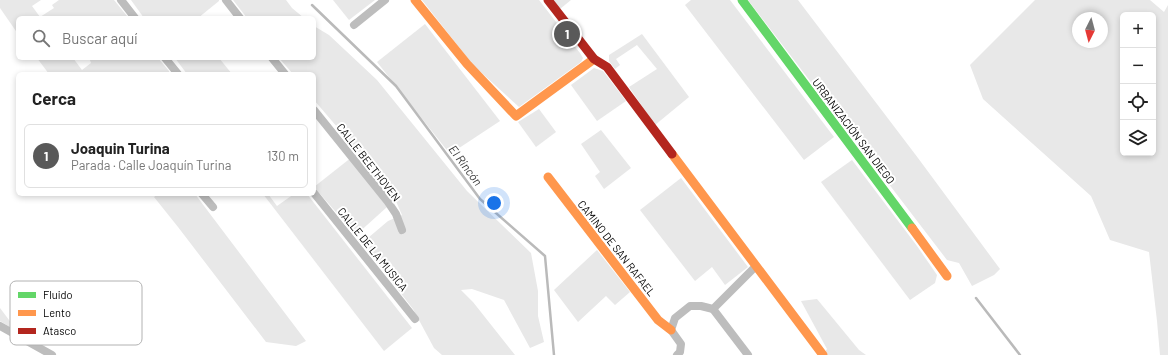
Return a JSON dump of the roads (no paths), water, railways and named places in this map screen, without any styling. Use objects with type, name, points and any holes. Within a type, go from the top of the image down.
[{"type":"street","points":[[121,0],[133,16]]},
{"type":"street","points":[[226,0],[238,16]]},
{"type":"street","points":[[354,25],[385,0]]},
{"type":"street","points":[[415,0],[466,64],[516,116],[594,59]]},
{"type":"street","points":[[548,0],[594,59],[607,67],[823,355]]},
{"type":"street","name":"URBANIZACIÓN SAN DIEGO","points":[[742,0],[947,276]]},
{"type":"street","points":[[167,60],[176,72]]},
{"type":"street","points":[[274,60],[283,72]]},
{"type":"street","name":"CALLE BEETHOVEN","points":[[316,112],[388,202],[396,214],[402,230]]},
{"type":"street","name":"CAMINO DE SAN RAFAEL","points":[[548,177],[658,320],[671,330]]},
{"type":"street","name":"CALLE DE LA MUSICA","points":[[316,195],[415,319]]},
{"type":"street","points":[[204,196],[213,207]]},
{"type":"street","points":[[713,309],[756,266]]},
{"type":"street","points":[[677,355],[680,352],[680,344],[671,330],[675,318],[690,306],[701,306],[713,309],[748,355]]},
{"type":"street","points":[[0,326],[10,332]]},
{"type":"street","points":[[34,345],[52,355]]},
{"type":"waterway","name":"El Rincón","points":[[312,5],[396,86],[480,199],[545,256],[554,355]]},
{"type":"waterway","points":[[976,298],[1020,355]]},
{"type":"place","name":"Joaquin Turina","points":[[567,34]]}]
